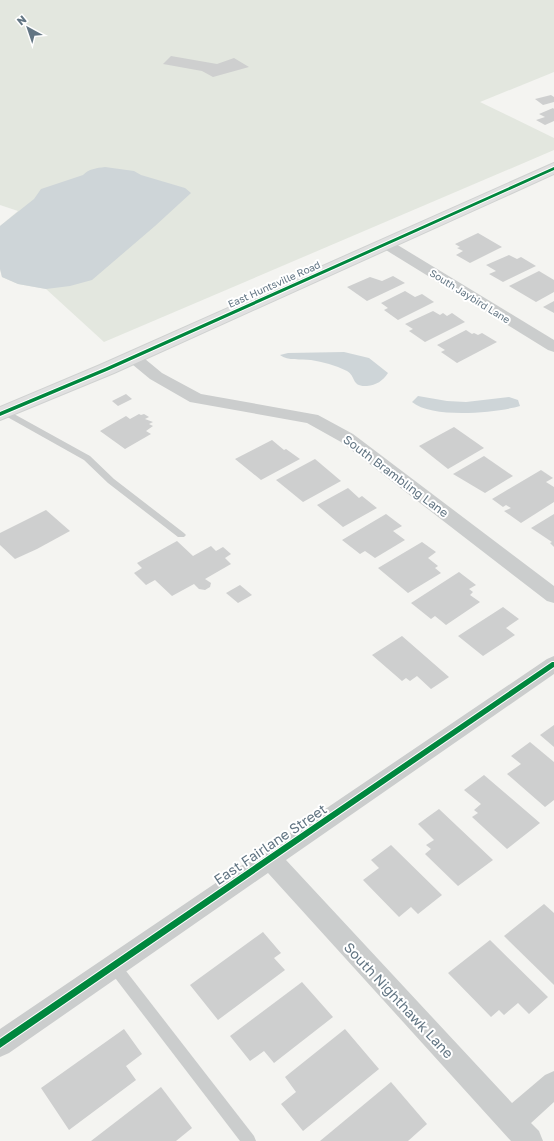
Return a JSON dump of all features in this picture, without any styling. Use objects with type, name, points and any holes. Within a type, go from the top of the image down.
[{"type":"main road","name":"East Huntsville Road","points":[[2,413],[133,357],[554,168]]},
{"type":"street","name":"South Jaybird Lane","points":[[386,244],[554,347]]},
{"type":"street","name":"South Brambling Lane","points":[[133,357],[156,376],[196,398],[312,419],[347,438],[554,596]]},
{"type":"street","name":"East Fairlane Street","points":[[0,1044],[554,664]]},
{"type":"street","name":"South Nighthawk Lane","points":[[270,859],[529,1141]]},
{"type":"street","points":[[511,1122],[554,1084]]},
{"type":"lane","points":[[2,413],[87,458],[111,480],[181,535]]},
{"type":"lane","points":[[114,966],[249,1141]]},
{"type":"shaded area","points":[[0,0],[554,0],[554,72],[480,102],[554,138],[554,150],[104,342],[46,289],[18,284],[2,277],[0,269],[0,226],[18,211],[0,205]]},
{"type":"shaded area","points":[[105,167],[134,171],[141,175],[185,188],[191,193],[92,280],[70,286],[46,289],[18,284],[2,277],[0,269],[0,226],[34,199],[41,189],[83,175],[93,169]]},
{"type":"shaded area","points":[[344,352],[369,358],[388,373],[376,384],[362,386],[356,383],[350,373],[338,367],[311,360],[287,358],[280,355],[288,353]]},
{"type":"shaded area","points":[[418,396],[447,401],[466,402],[509,397],[518,400],[520,406],[496,411],[449,413],[434,411],[421,407],[412,402]]},
{"type":"building","points":[[171,56],[217,64],[234,58],[249,67],[213,77],[202,71],[163,64]]},
{"type":"building","points":[[551,95],[554,97],[554,102],[543,105],[535,99]]},
{"type":"building","points":[[553,108],[554,121],[545,125],[536,120],[545,117],[539,114]]},
{"type":"building","points":[[478,233],[502,247],[470,263],[456,255],[463,251],[457,248],[460,247],[455,244]]},
{"type":"building","points":[[509,255],[517,259],[521,257],[536,266],[503,282],[489,274],[496,271],[486,265]]},
{"type":"building","points":[[539,271],[554,280],[554,292],[536,302],[509,286]]},
{"type":"building","points":[[393,276],[405,283],[367,301],[347,287],[370,277],[382,281]]},
{"type":"building","points":[[405,291],[415,297],[422,294],[434,302],[398,320],[384,310],[388,308],[381,303]]},
{"type":"building","points":[[554,301],[554,313],[543,307]]},
{"type":"building","points":[[433,311],[440,315],[443,313],[447,316],[452,313],[465,322],[425,342],[409,331],[413,329],[405,324]]},
{"type":"building","points":[[466,330],[472,334],[474,333],[478,335],[482,333],[497,342],[457,363],[441,352],[445,350],[437,345]]},
{"type":"building","points":[[126,394],[132,399],[118,406],[112,401]]},
{"type":"building","points":[[139,414],[144,414],[149,417],[145,419],[153,422],[149,424],[153,426],[146,431],[151,434],[125,449],[100,431],[126,416],[130,419]]},
{"type":"building","points":[[454,427],[484,448],[448,469],[419,446]]},
{"type":"building","points":[[272,440],[284,450],[286,449],[300,459],[261,480],[235,459]]},
{"type":"building","points":[[484,456],[513,476],[485,493],[453,474]]},
{"type":"building","points":[[315,459],[341,481],[303,502],[276,480]]},
{"type":"building","points":[[541,470],[553,478],[546,482],[554,487],[554,502],[521,523],[504,511],[511,508],[506,505],[503,507],[492,499]]},
{"type":"building","points":[[348,488],[359,498],[362,496],[377,508],[343,527],[317,505]]},
{"type":"building","points":[[46,510],[70,531],[15,559],[0,545],[0,533]]},
{"type":"building","points":[[386,514],[402,526],[393,531],[405,540],[375,558],[365,551],[360,554],[342,540]]},
{"type":"building","points":[[554,514],[554,547],[550,543],[552,542],[531,528]]},
{"type":"building","points":[[177,541],[193,556],[211,546],[216,551],[223,547],[231,554],[225,558],[231,564],[205,579],[211,583],[210,587],[205,590],[199,589],[194,584],[172,596],[155,580],[146,585],[134,573],[142,568],[137,563]]},
{"type":"building","points":[[422,542],[436,552],[428,558],[438,566],[435,568],[441,573],[408,593],[378,568]]},
{"type":"building","points":[[459,572],[476,585],[469,589],[473,592],[470,595],[480,602],[446,625],[435,616],[431,619],[411,603]]},
{"type":"building","points":[[240,585],[252,595],[238,603],[226,593]]},
{"type":"building","points":[[503,607],[519,619],[506,628],[515,635],[483,656],[458,636]]},
{"type":"building","points":[[402,636],[449,677],[431,689],[417,676],[410,681],[406,678],[402,681],[372,655]]},
{"type":"building","points":[[554,725],[554,747],[540,735]]},
{"type":"building","points":[[530,742],[554,762],[554,800],[545,807],[507,774],[521,764],[511,756]]},
{"type":"building","points":[[484,775],[540,823],[507,849],[472,817],[478,813],[474,810],[481,804],[464,790]]},
{"type":"building","points":[[439,809],[493,860],[458,886],[425,854],[431,849],[426,845],[434,840],[418,824]]},
{"type":"building","points":[[391,845],[442,895],[418,914],[411,907],[399,917],[363,880],[379,868],[371,860]]},
{"type":"building","points":[[544,904],[554,913],[554,985],[504,936]]},
{"type":"building","points":[[263,932],[281,953],[274,958],[285,970],[218,1020],[190,985]]},
{"type":"building","points":[[490,940],[548,997],[529,1014],[518,1003],[504,1015],[499,1010],[491,1017],[448,973]]},
{"type":"building","points":[[302,982],[333,1017],[274,1063],[264,1051],[250,1061],[230,1036]]},
{"type":"building","points":[[124,1029],[142,1054],[126,1066],[136,1080],[69,1130],[41,1088]]},
{"type":"building","points":[[345,1029],[379,1069],[303,1131],[281,1104],[296,1092],[285,1077]]},
{"type":"building","points":[[391,1082],[427,1124],[408,1141],[320,1141]]},
{"type":"building","points":[[161,1087],[192,1128],[176,1141],[91,1141]]},
{"type":"cycle path","points":[[0,414],[107,369],[554,168]]},
{"type":"cycle path","points":[[0,1044],[554,664]]}]
